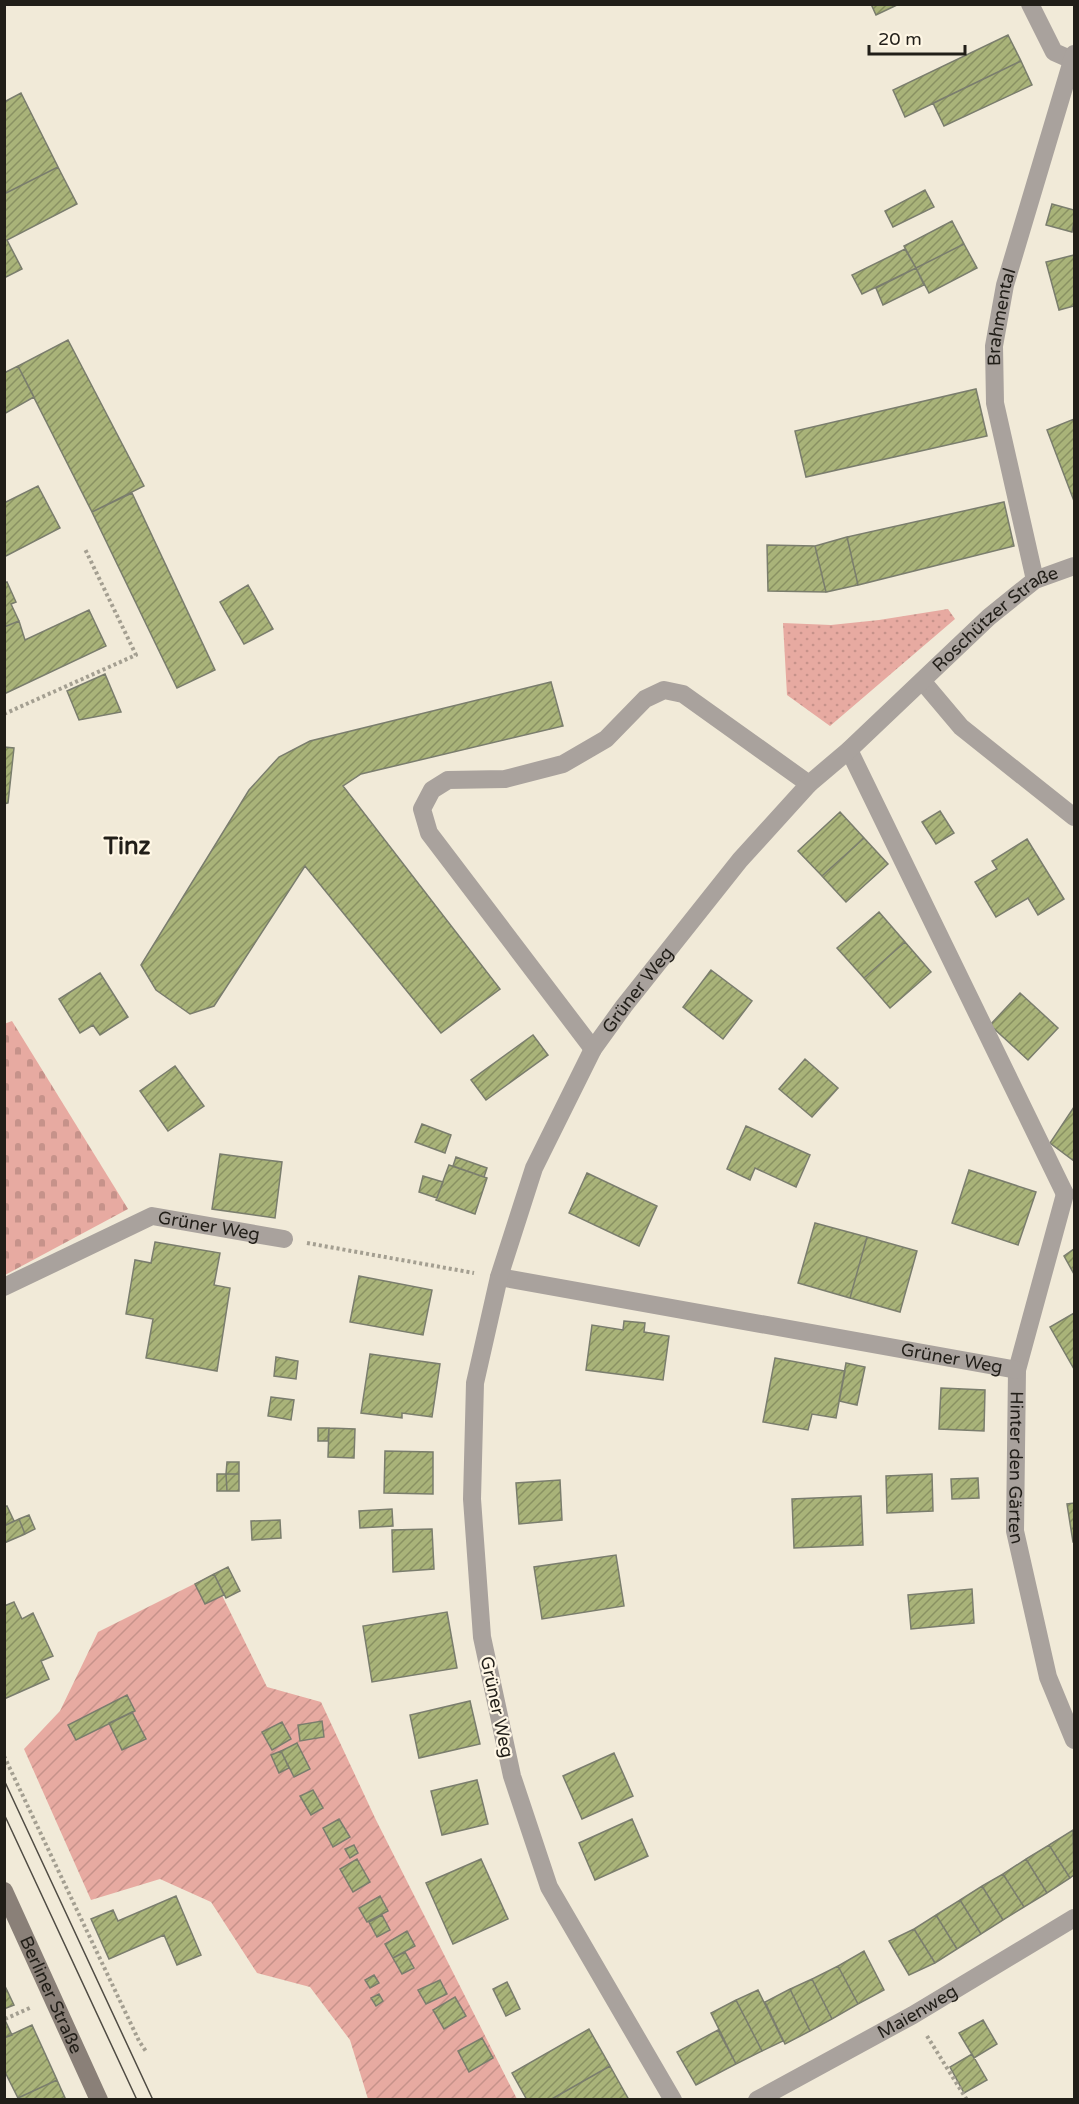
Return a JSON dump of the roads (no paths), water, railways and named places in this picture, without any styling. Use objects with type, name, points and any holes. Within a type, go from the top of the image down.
[{"type":"street","name":"Brahmental","points":[[1030,4],[1054,52],[1073,57],[1005,285],[994,346],[995,403],[1035,580]]},
{"type":"street","name":"Roschützer Straße","points":[[923,682],[989,617],[1035,580],[1074,566]]},
{"type":"street","name":"Grüner Weg","points":[[673,2100],[549,1887],[509,1764],[482,1636],[472,1498],[475,1383],[499,1277],[534,1168],[593,1049],[624,1006],[740,860],[809,784],[923,682]]},
{"type":"street","points":[[923,682],[961,727],[1074,818]]},
{"type":"street","points":[[593,1049],[429,833],[422,809],[432,790],[448,780],[505,779],[563,764],[606,738],[645,699],[664,690],[682,694],[809,784]]},
{"type":"street","name":"Hinter den Gärten","points":[[849,750],[1065,1194],[1017,1370],[1014,1531],[1048,1677],[1074,1740]]},
{"type":"street","name":"Grüner Weg","points":[[4,1287],[152,1216],[284,1239]]},
{"type":"street","name":"Grüner Weg","points":[[499,1277],[1017,1370]]},
{"type":"street","name":"Berliner Straße","points":[[4,1891],[99,2100]]},
{"type":"street","name":"Maienweg","points":[[757,2100],[913,2015],[1074,1918]]},
{"type":"tram line","points":[[4,1780],[153,2100]]},
{"type":"tram line","points":[[4,1814],[137,2100]]},
{"type":"district","name":"Tinz","points":[[127,846]]}]
